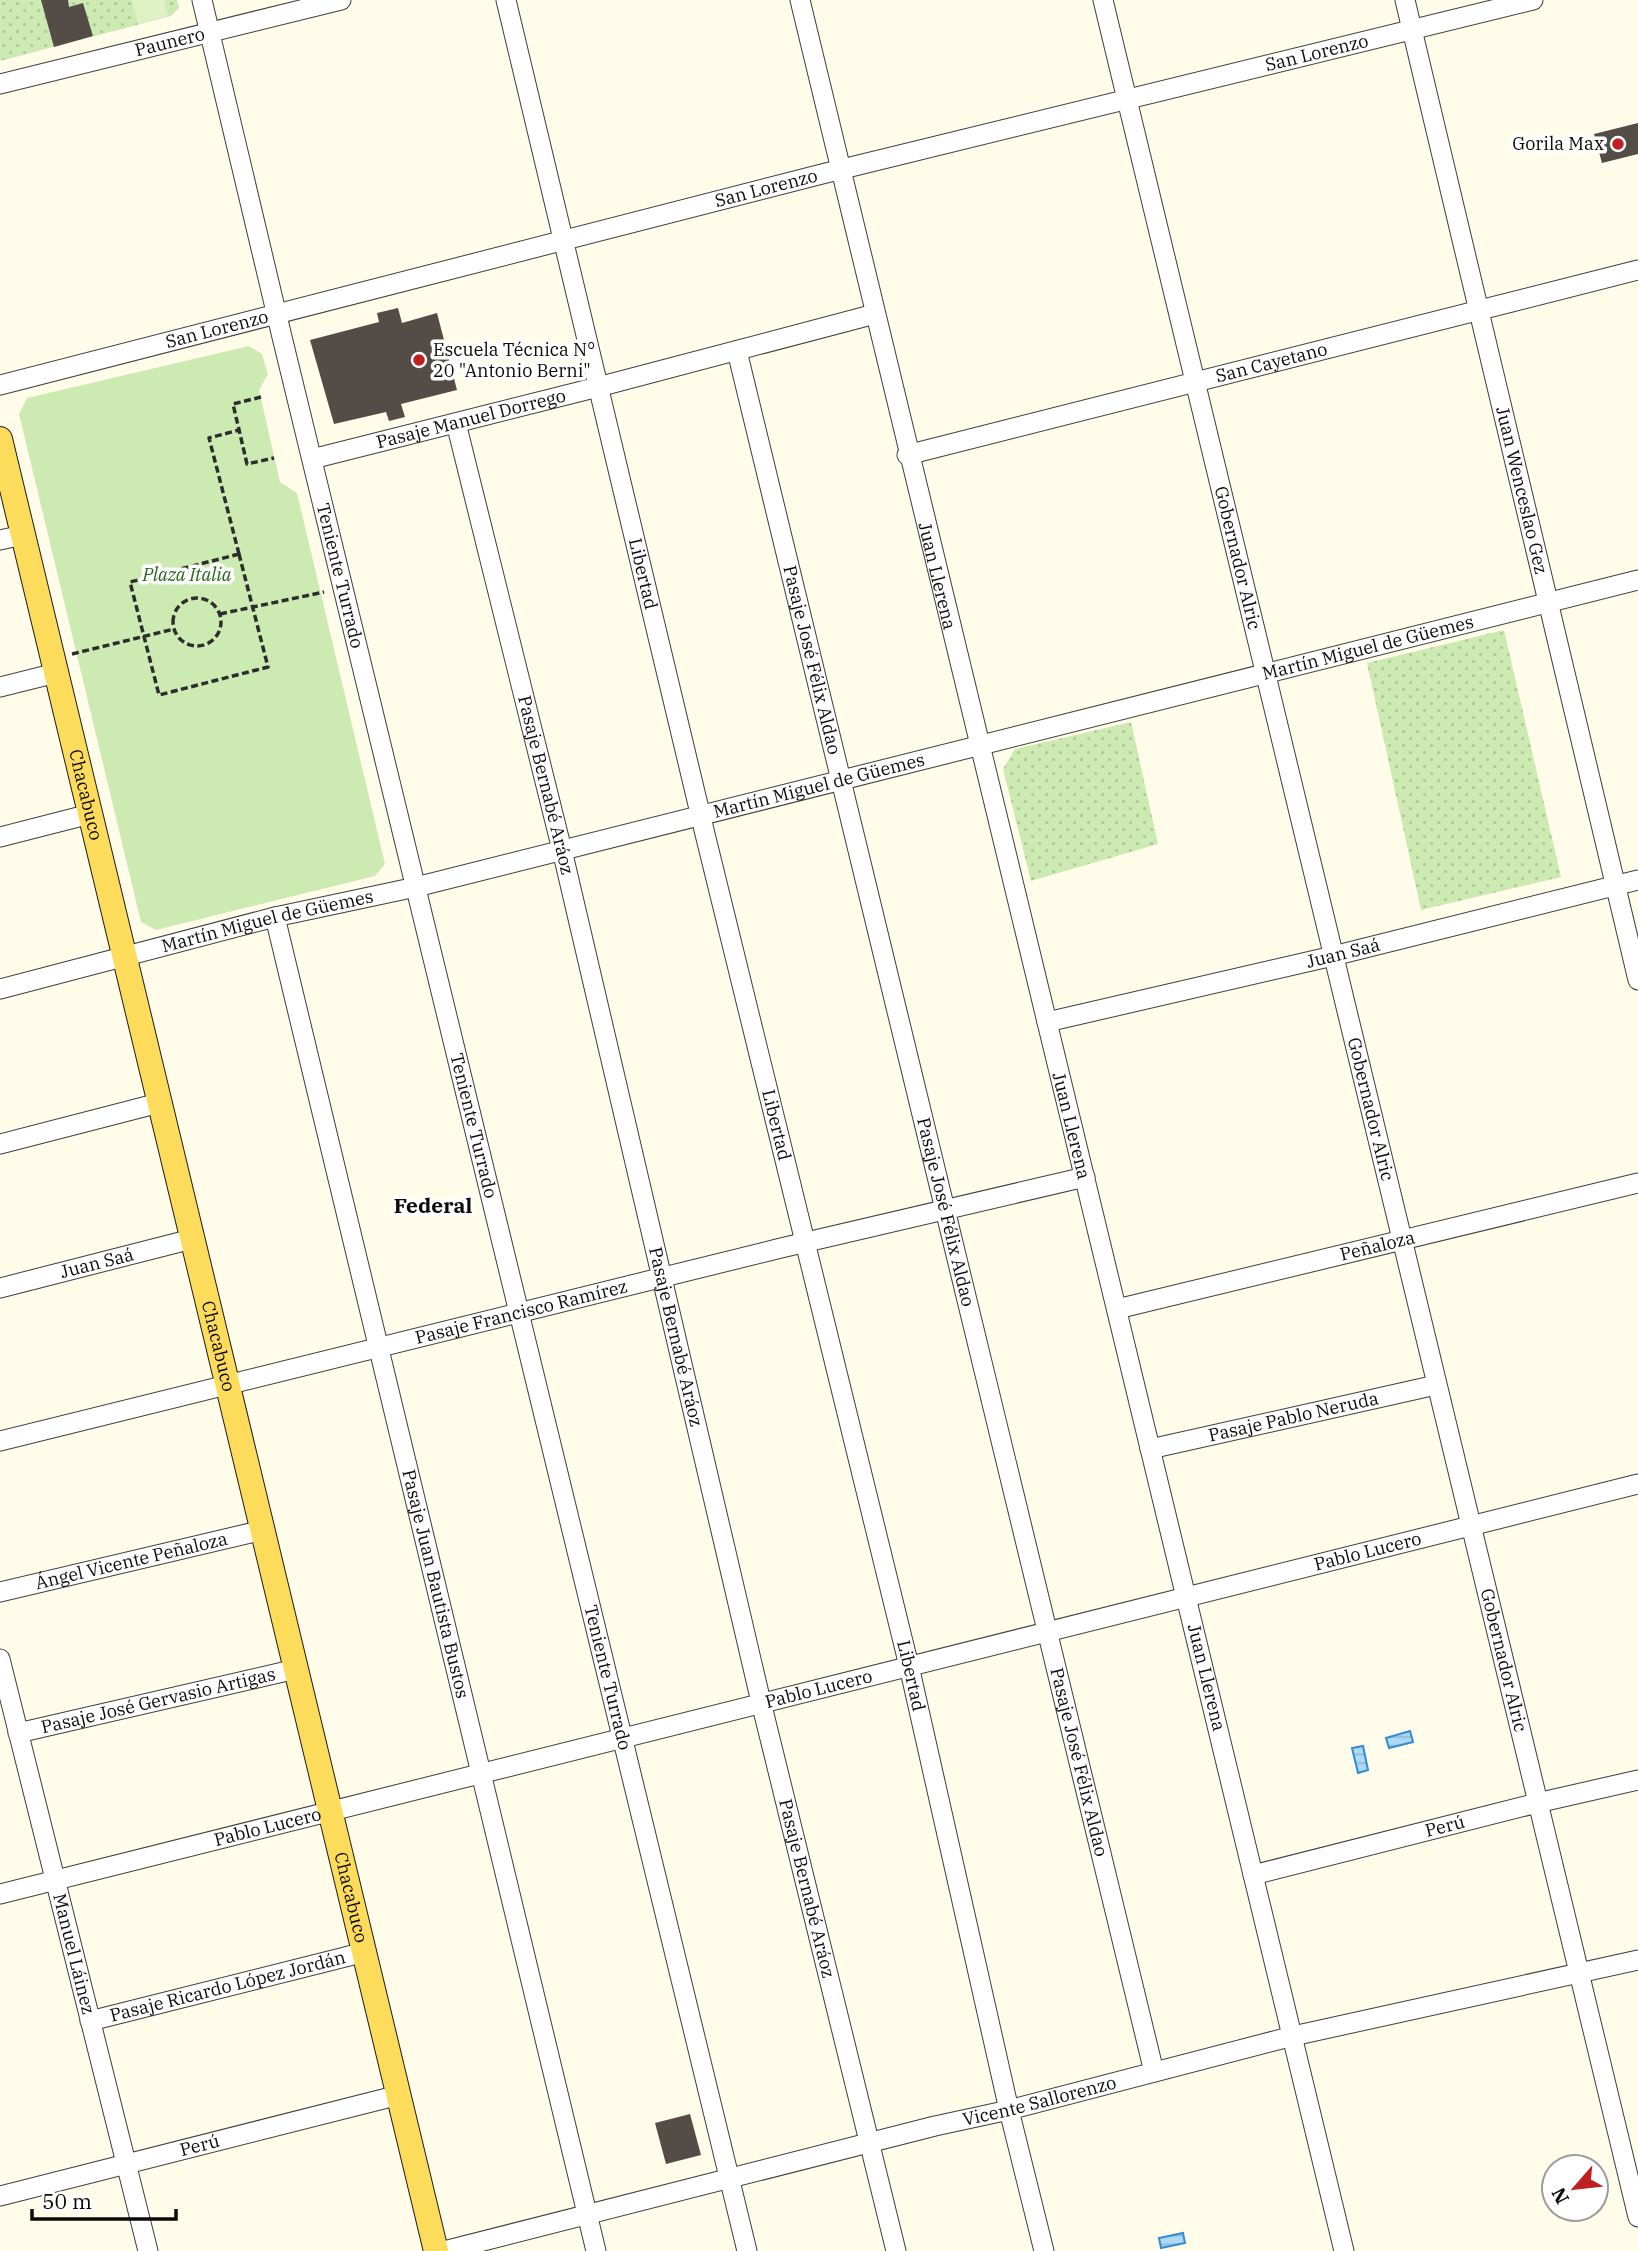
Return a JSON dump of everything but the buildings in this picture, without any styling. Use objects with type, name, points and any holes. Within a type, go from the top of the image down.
[{"type":"main road","name":"Chacabuco","points":[[0,439],[11,537],[54,666],[436,2251]]},
{"type":"street","name":"Teniente Turrado","points":[[202,0],[747,2251]]},
{"type":"street","name":"Paunero","points":[[0,84],[341,0]]},
{"type":"street","name":"Libertad","points":[[506,0],[701,816],[909,1666],[1009,2110],[1044,2251]]},
{"type":"street","name":"Juan Llerena","points":[[800,0],[907,454],[1048,1022],[1344,2251]]},
{"type":"street","name":"Gobernador Alric","points":[[1103,0],[1638,2217]]},
{"type":"street","name":"Juan Wenceslao Gez","points":[[1405,0],[1638,980]]},
{"type":"street","name":"San Lorenzo","points":[[0,385],[276,312],[840,170],[1533,0]]},
{"type":"street","name":"San Cayetano","points":[[907,454],[1638,270]]},
{"type":"street","name":"Pasaje Manuel Dorrego","points":[[312,459],[875,314]]},
{"type":"street","name":"Pasaje José Félix Aldao","points":[[737,351],[1154,2072]]},
{"type":"street","name":"Pasaje Bernabé Aráoz","points":[[456,423],[562,850],[761,1702],[897,2251]]},
{"type":"street","name":"Martín Miguel de Güemes","points":[[0,989],[275,917],[416,887],[1638,580]]},
{"type":"street","points":[[0,687],[54,666]]},
{"type":"street","points":[[0,837],[90,814]]},
{"type":"street","name":"Juan Saá","points":[[1048,1022],[1333,956],[1638,880]]},
{"type":"street","name":"Pasaje Juan Bautista Bustos","points":[[275,917],[596,2251]]},
{"type":"street","points":[[0,1144],[159,1103]]},
{"type":"street","name":"Pasaje Francisco Ramírez","points":[[0,1441],[805,1242],[1085,1177]]},
{"type":"street","name":"Peñaloza","points":[[1116,1309],[1638,1183]]},
{"type":"street","name":"Juan Saá","points":[[0,1288],[192,1240]]},
{"type":"street","name":"Pasaje Pablo Neruda","points":[[1150,1449],[1436,1385]]},
{"type":"street","name":"Pablo Lucero","points":[[0,1894],[1638,1484]]},
{"type":"street","name":"Ángel Vicente Peñaloza","points":[[0,1592],[263,1530]]},
{"type":"street","name":"Manuel Láinez","points":[[0,1659],[148,2251]]},
{"type":"street","name":"Pasaje José Gervasio Artigas","points":[[18,1733],[296,1669]]},
{"type":"street","name":"Perú","points":[[1253,1875],[1536,1803],[1638,1780]]},
{"type":"street","name":"Pasaje Ricardo López Jordán","points":[[90,2021],[365,1952]]},
{"type":"street","name":"Vicente Sallorenzo","points":[[444,2251],[1293,2036],[1638,1960]]},
{"type":"street","name":"Perú","points":[[0,2196],[399,2095]]},
{"type":"path","points":[[261,397],[233,404],[247,464],[274,458]]},
{"type":"path","points":[[239,430],[209,438],[239,554],[252,607],[268,667],[159,695],[130,582],[239,554]]},
{"type":"path","points":[[220,614],[343,586]]},
{"type":"path","points":[[194,598],[210,601],[220,614],[220,630],[211,642],[204,645],[189,645],[177,636],[174,629],[175,612],[179,605],[194,598]]},
{"type":"path","points":[[54,666],[144,636],[174,629]]},
{"type":"green space","points":[[0,0],[177,0],[179,8],[171,16],[0,61]]},
{"type":"green space","points":[[132,0],[164,0],[168,16],[138,24]]},
{"type":"green space","name":"Plaza Italia","points":[[249,346],[262,354],[268,374],[259,390],[280,482],[297,493],[385,864],[375,876],[156,930],[141,922],[19,414],[27,398]]},
{"type":"green space","points":[[1504,630],[1561,877],[1421,910],[1367,663]]},
{"type":"green space","points":[[1131,722],[1158,844],[1031,881],[1003,769],[1015,749]]},
{"type":"water","points":[[1410,1731],[1413,1742],[1389,1748],[1386,1738]]},
{"type":"water","points":[[1363,1746],[1368,1770],[1358,1773],[1352,1748]]},
{"type":"water","points":[[1183,2233],[1185,2243],[1161,2248],[1159,2238]]},
{"type":"place","name":"Gorila Max","points":[[1618,144]]},
{"type":"place","name":"Escuela Técnica N° 20 \"Antonio Berni\"","points":[[419,360]]},
{"type":"district","name":"Federal","points":[[433,1206]]}]
